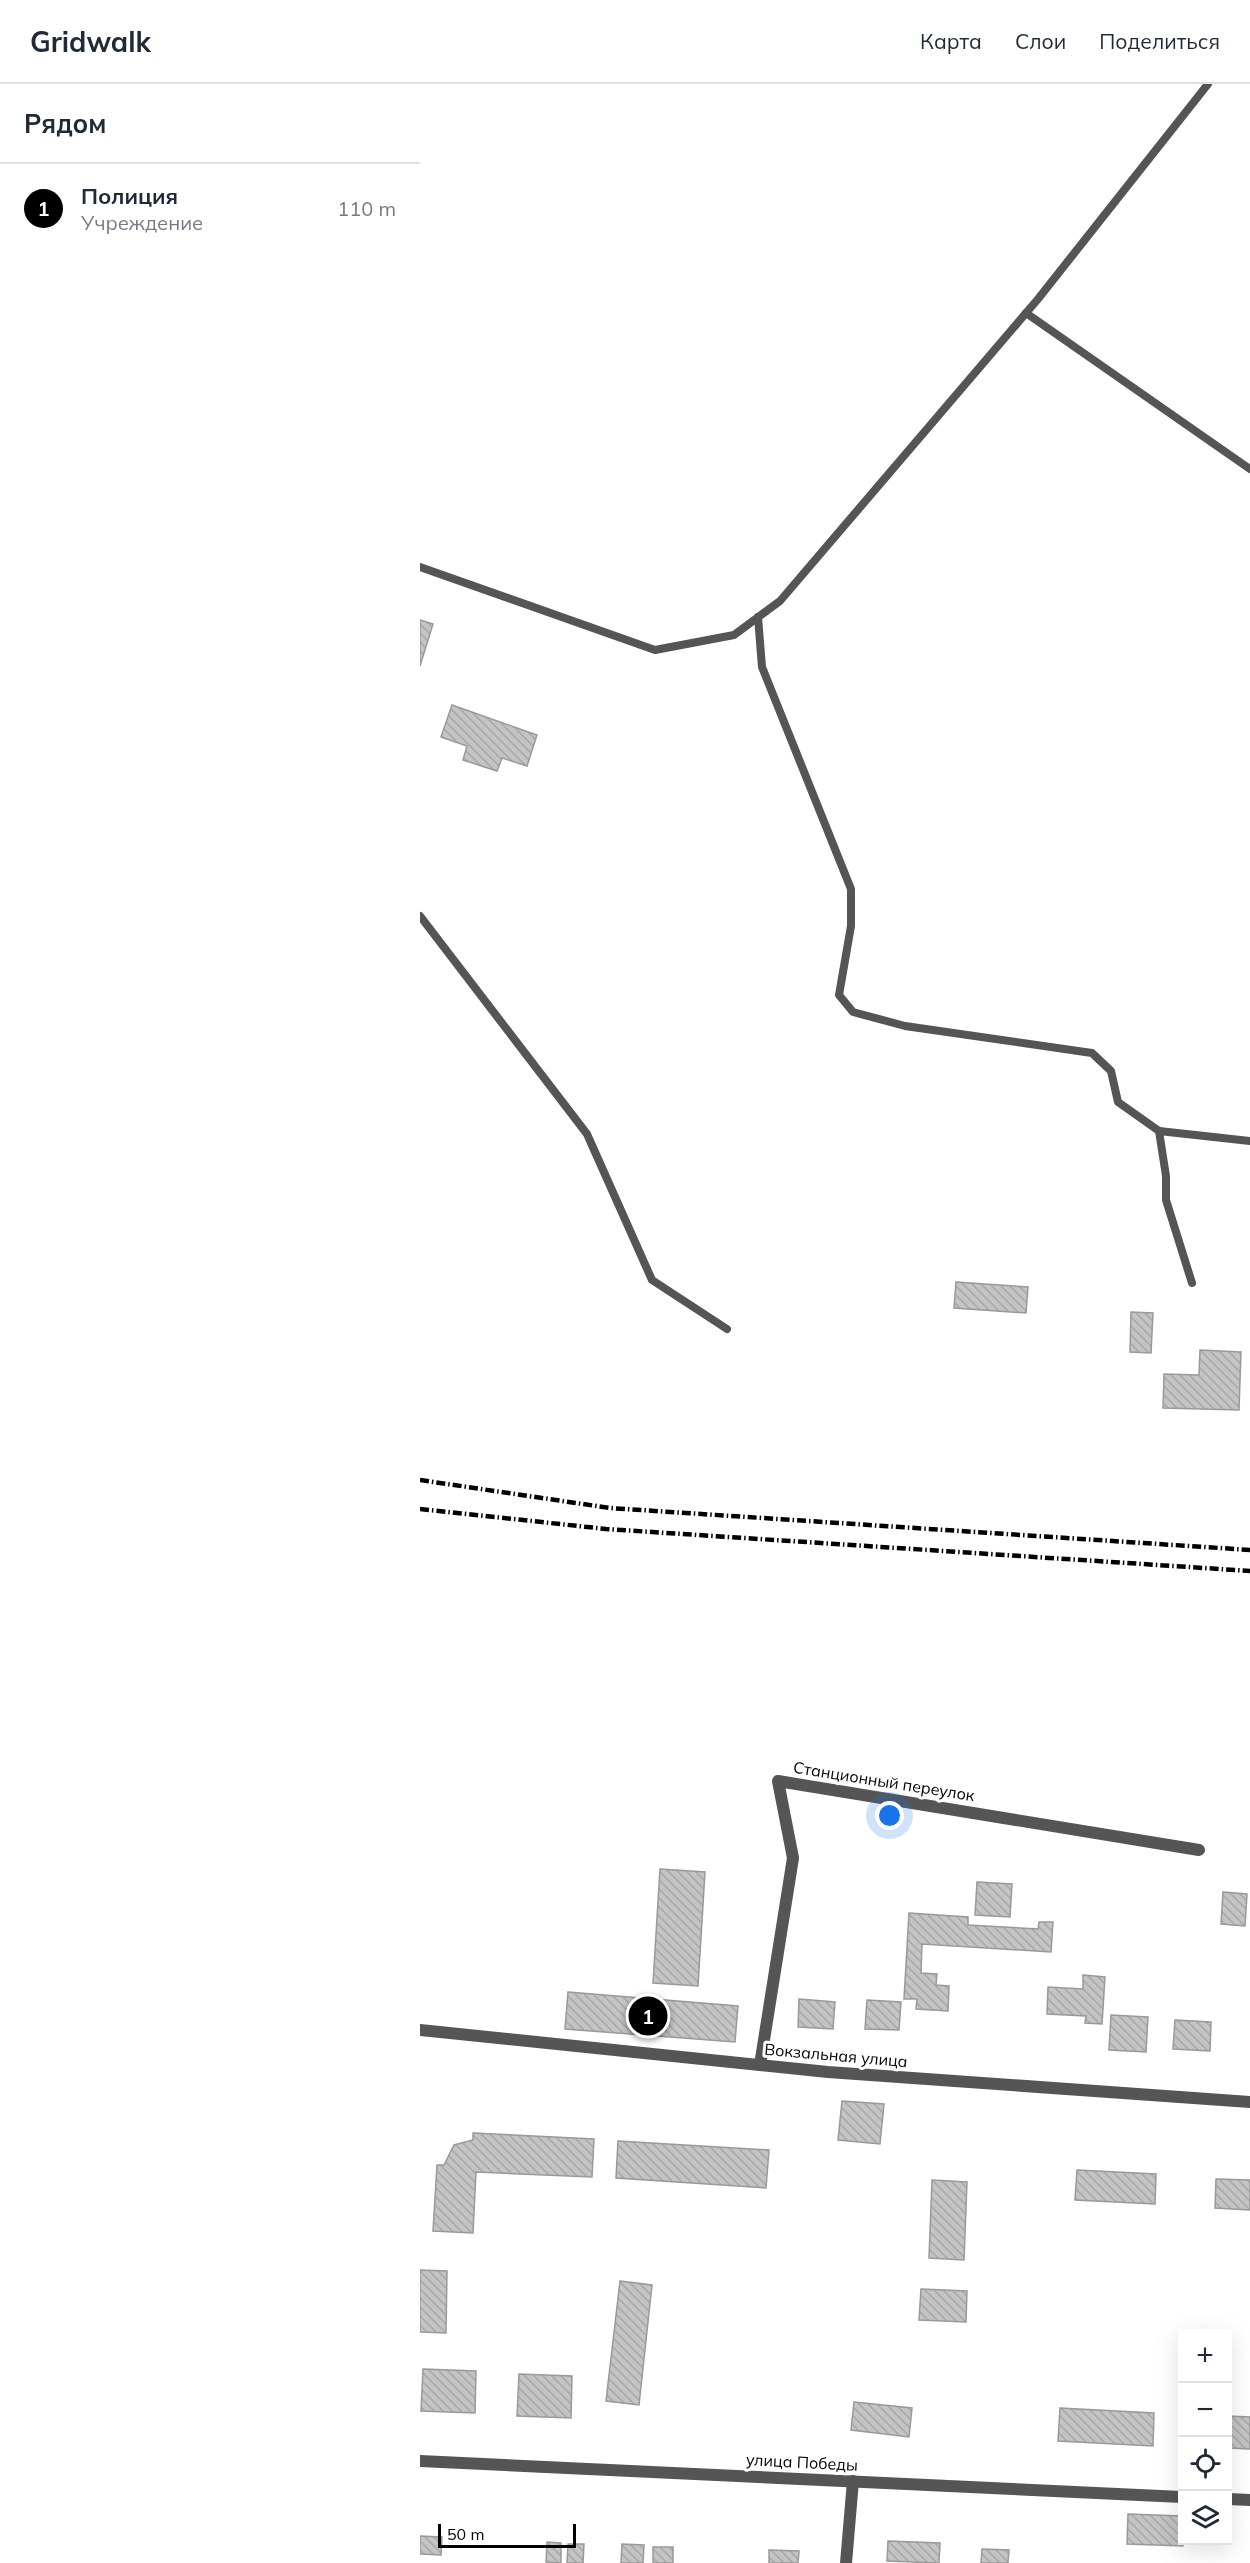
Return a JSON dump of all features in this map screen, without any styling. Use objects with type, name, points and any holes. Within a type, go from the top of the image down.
[{"type":"street","name":"Станционный переулок","points":[[760,2065],[793,1858],[778,1781],[1199,1850]]},
{"type":"street","name":"Вокзальная улица","points":[[420,2030],[760,2065],[1250,2102]]},
{"type":"street","name":"улица Победы","points":[[420,2461],[1178,2497]]},
{"type":"street","points":[[846,2563],[853,2481]]},
{"type":"street","points":[[1232,2499],[1250,2500]]},
{"type":"lane","points":[[420,567],[655,650],[734,635],[780,601],[1026,313],[1208,84]]},
{"type":"lane","points":[[1026,313],[1250,469]]},
{"type":"lane","points":[[758,617],[762,667],[851,889],[851,926],[839,995],[853,1012],[905,1026],[1092,1053],[1111,1071],[1118,1102],[1159,1131],[1250,1141]]},
{"type":"lane","points":[[420,916],[587,1134],[652,1280],[727,1329]]},
{"type":"lane","points":[[1159,1131],[1166,1176],[1166,1200],[1192,1283]]},
{"type":"building","points":[[420,620],[433,624],[420,666]]},
{"type":"building","points":[[452,705],[537,735],[527,766],[502,758],[497,771],[463,760],[467,746],[441,737]]},
{"type":"building","points":[[956,1282],[1028,1287],[1026,1313],[954,1308]]},
{"type":"building","points":[[1131,1312],[1153,1313],[1151,1353],[1130,1352]]},
{"type":"building","points":[[1200,1350],[1241,1352],[1239,1410],[1163,1408],[1164,1374],[1199,1375]]},
{"type":"building","points":[[660,1869],[705,1872],[698,1986],[653,1983]]},
{"type":"building","points":[[977,1882],[1012,1884],[1010,1917],[975,1915]]},
{"type":"building","points":[[1223,1892],[1247,1894],[1245,1926],[1221,1924]]},
{"type":"building","points":[[909,1913],[968,1917],[968,1925],[1038,1929],[1039,1922],[1053,1922],[1051,1952],[922,1944],[921,1973],[937,1974],[936,1985],[949,1986],[948,2011],[916,2009],[917,1999],[904,1999]]},
{"type":"building","points":[[1083,1975],[1105,1977],[1102,2024],[1085,2023],[1086,2016],[1047,2014],[1048,1987],[1083,1989]]},
{"type":"building","points":[[568,1992],[738,2006],[735,2042],[565,2029]]},
{"type":"building","points":[[799,1999],[835,2002],[833,2029],[798,2027]]},
{"type":"building","points":[[867,2000],[901,2002],[899,2030],[865,2029]]},
{"type":"building","points":[[1111,2015],[1148,2017],[1146,2052],[1109,2050]]},
{"type":"building","points":[[1175,2020],[1211,2022],[1210,2051],[1173,2049]]},
{"type":"building","points":[[842,2101],[884,2104],[880,2144],[838,2140]]},
{"type":"building","points":[[473,2133],[594,2139],[592,2177],[476,2172],[473,2233],[433,2231],[437,2165],[444,2165],[454,2145],[473,2140]]},
{"type":"building","points":[[618,2141],[769,2150],[766,2188],[616,2178]]},
{"type":"building","points":[[1077,2170],[1156,2174],[1155,2204],[1075,2200]]},
{"type":"building","points":[[1216,2179],[1250,2180],[1250,2210],[1215,2208]]},
{"type":"building","points":[[932,2180],[967,2182],[964,2260],[929,2258]]},
{"type":"building","points":[[420,2270],[447,2271],[446,2333],[420,2332]]},
{"type":"building","points":[[620,2281],[652,2285],[639,2405],[606,2401]]},
{"type":"building","points":[[921,2289],[967,2291],[966,2322],[919,2320]]},
{"type":"building","points":[[423,2369],[476,2371],[475,2413],[421,2411]]},
{"type":"building","points":[[519,2374],[572,2376],[571,2418],[517,2416]]},
{"type":"building","points":[[854,2402],[912,2408],[909,2437],[851,2430]]},
{"type":"building","points":[[1060,2408],[1154,2413],[1153,2446],[1058,2441]]},
{"type":"building","points":[[1232,2416],[1250,2417],[1250,2449],[1232,2448]]},
{"type":"building","points":[[1128,2514],[1178,2516],[1178,2545],[1183,2546],[1127,2544]]},
{"type":"building","points":[[420,2536],[442,2537],[441,2555],[420,2554]]},
{"type":"building","points":[[888,2541],[940,2543],[939,2563],[887,2561]]},
{"type":"building","points":[[547,2542],[561,2543],[561,2563],[546,2562]]},
{"type":"building","points":[[568,2544],[584,2544],[583,2563],[567,2563]]},
{"type":"building","points":[[622,2544],[644,2545],[643,2563],[621,2563]]},
{"type":"building","points":[[653,2547],[673,2547],[673,2563],[653,2563]]},
{"type":"building","points":[[982,2549],[1009,2550],[1008,2563],[981,2563]]},
{"type":"building","points":[[769,2550],[799,2551],[798,2563],[769,2563]]},
{"type":"railway","points":[[420,1480],[610,1508],[1250,1550]]},
{"type":"railway","points":[[420,1509],[606,1529],[1250,1571]]},
{"type":"place","name":"Полиция","points":[[648,2016]]}]
